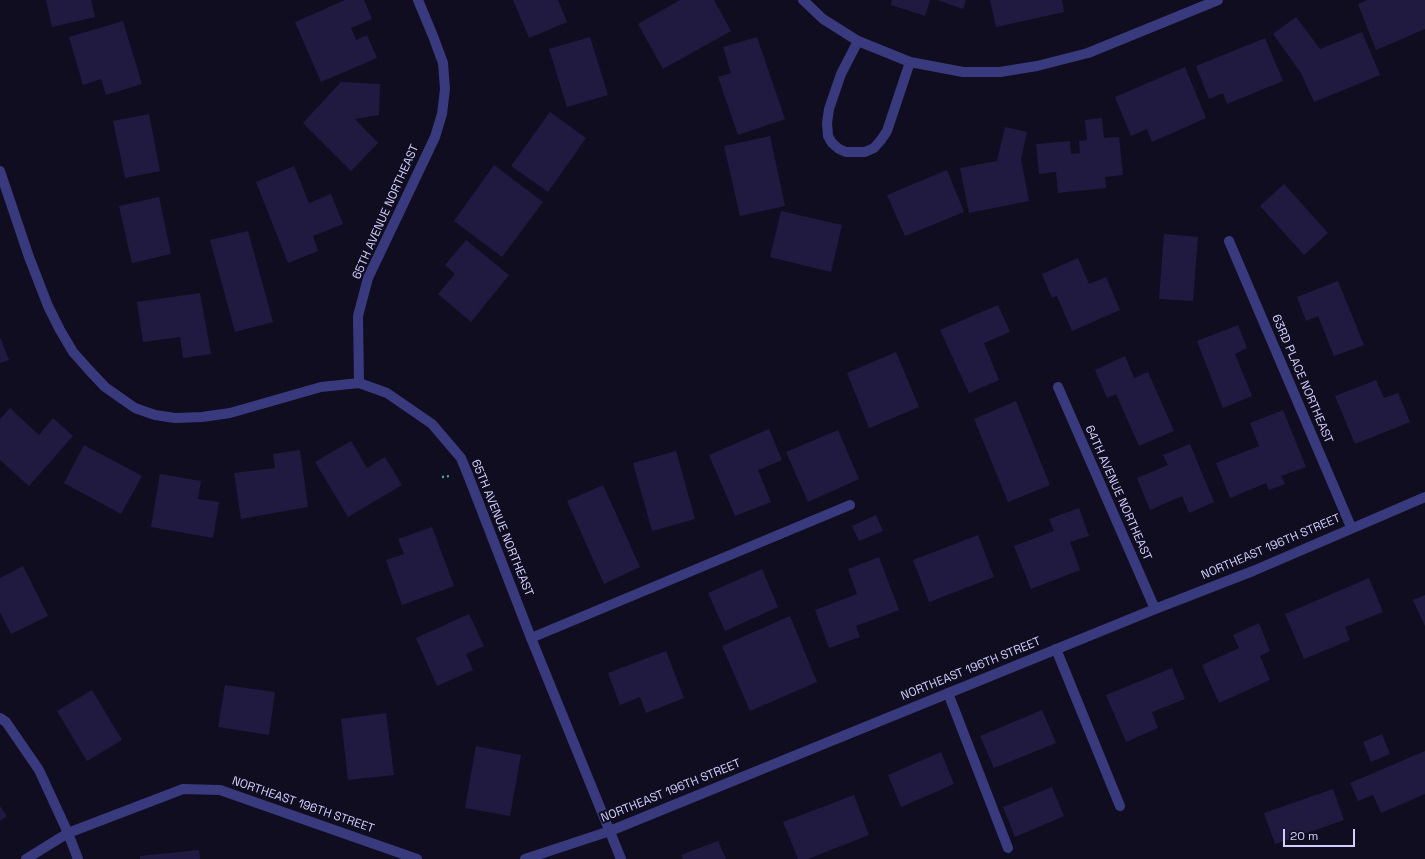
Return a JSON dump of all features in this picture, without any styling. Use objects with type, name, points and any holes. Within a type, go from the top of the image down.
[{"type":"street","name":"65TH AVENUE NORTHEAST","points":[[418,0],[434,36],[442,63],[445,89],[442,114],[435,137],[368,278],[358,316],[358,383],[387,393],[414,410],[432,424],[460,458],[621,859]]},
{"type":"street","points":[[803,0],[823,18],[858,41],[910,62],[963,72],[1000,72],[1037,66],[1088,53],[1218,0]]},
{"type":"street","points":[[858,41],[841,74],[829,109],[827,123],[828,136],[838,149],[846,152],[865,152],[874,148],[881,140],[887,131],[910,62]]},
{"type":"street","points":[[0,171],[29,257],[48,306],[60,330],[73,352],[105,387],[135,408],[155,415],[175,418],[202,418],[230,413],[321,387],[358,383]]},
{"type":"street","name":"63RD PLACE NORTHEAST","points":[[1229,241],[1352,527]]},
{"type":"street","name":"64TH AVENUE NORTHEAST","points":[[1058,387],[1154,609]]},
{"type":"street","name":"NORTHEAST 196TH STREET","points":[[525,859],[610,831],[1154,609],[1253,571],[1352,527],[1425,497]]},
{"type":"street","points":[[531,638],[850,505]]},
{"type":"street","points":[[1056,649],[1120,806]]},
{"type":"street","points":[[948,693],[1008,848]]},
{"type":"street","points":[[0,718],[6,722],[39,770],[68,833],[78,859]]},
{"type":"street","name":"NORTHEAST 196TH STREET","points":[[26,859],[68,833],[183,789],[220,790],[417,859]]},
{"type":"building","points":[[46,0],[91,0],[95,17],[52,27]]},
{"type":"building","points":[[345,0],[364,0],[372,19],[351,28],[356,40],[367,35],[377,58],[321,82],[295,22]]},
{"type":"building","points":[[513,0],[558,0],[567,22],[529,38]]},
{"type":"building","points":[[680,0],[714,0],[731,31],[663,69],[638,24]]},
{"type":"building","points":[[892,0],[930,0],[925,16],[891,5]]},
{"type":"building","points":[[938,0],[966,0],[963,9]]},
{"type":"building","points":[[990,0],[1062,0],[1064,12],[996,27]]},
{"type":"building","points":[[1367,0],[1425,0],[1425,29],[1376,50],[1358,4]]},
{"type":"building","points":[[1296,17],[1320,49],[1362,32],[1380,75],[1314,102],[1301,73],[1273,34]]},
{"type":"building","points":[[123,21],[142,84],[106,95],[101,79],[83,85],[69,37]]},
{"type":"building","points":[[590,37],[608,95],[567,107],[549,49]]},
{"type":"building","points":[[757,37],[785,119],[738,135],[718,77],[731,73],[723,47]]},
{"type":"building","points":[[1265,38],[1283,81],[1227,104],[1223,93],[1209,99],[1196,66]]},
{"type":"building","points":[[1185,67],[1206,118],[1152,142],[1147,129],[1131,136],[1115,97]]},
{"type":"building","points":[[341,82],[380,84],[379,115],[355,119],[378,143],[351,171],[303,123]]},
{"type":"building","points":[[550,112],[586,138],[548,192],[511,166]]},
{"type":"building","points":[[149,114],[160,171],[125,178],[113,121]]},
{"type":"building","points":[[1102,118],[1104,138],[1119,137],[1123,175],[1105,177],[1106,188],[1058,193],[1056,172],[1039,174],[1036,144],[1070,141],[1071,154],[1080,153],[1079,141],[1087,140],[1085,120]]},
{"type":"building","points":[[1005,127],[1027,132],[1021,159],[1029,201],[969,213],[960,168],[997,161]]},
{"type":"building","points":[[770,136],[785,206],[740,216],[724,146]]},
{"type":"building","points":[[494,165],[543,202],[502,257],[454,221]]},
{"type":"building","points":[[294,166],[309,203],[331,194],[343,224],[313,236],[318,251],[288,263],[256,182]]},
{"type":"building","points":[[947,170],[964,212],[905,236],[887,195]]},
{"type":"building","points":[[1284,184],[1328,233],[1304,255],[1260,206]]},
{"type":"building","points":[[159,197],[171,254],[132,263],[119,206]]},
{"type":"building","points":[[781,211],[842,225],[831,272],[770,257]]},
{"type":"building","points":[[248,231],[273,322],[235,332],[210,240]]},
{"type":"building","points":[[1164,234],[1198,237],[1193,301],[1159,299]]},
{"type":"building","points":[[466,240],[509,275],[471,322],[438,294],[455,274],[445,265]]},
{"type":"building","points":[[1078,258],[1089,284],[1106,277],[1120,310],[1072,331],[1057,296],[1052,298],[1042,274]]},
{"type":"building","points":[[1338,281],[1364,345],[1334,356],[1318,316],[1306,321],[1297,297]]},
{"type":"building","points":[[200,293],[211,354],[183,358],[180,337],[143,342],[137,302]]},
{"type":"building","points":[[998,305],[1010,332],[984,343],[999,380],[969,393],[940,330]]},
{"type":"building","points":[[1238,325],[1247,348],[1235,354],[1252,396],[1223,408],[1197,341]]},
{"type":"building","points":[[0,337],[9,360],[0,363]]},
{"type":"building","points":[[896,352],[919,407],[869,428],[847,373]]},
{"type":"building","points":[[1125,356],[1134,378],[1148,372],[1174,431],[1139,446],[1116,394],[1107,398],[1095,370]]},
{"type":"building","points":[[1376,380],[1384,398],[1398,393],[1410,422],[1355,444],[1335,396]]},
{"type":"building","points":[[1016,401],[1050,485],[1008,502],[974,419]]},
{"type":"building","points":[[10,408],[39,435],[53,418],[73,436],[29,486],[0,460],[0,419]]},
{"type":"building","points":[[1283,410],[1306,467],[1281,476],[1285,484],[1269,490],[1266,483],[1230,498],[1216,463],[1259,446],[1250,423]]},
{"type":"building","points":[[769,429],[782,460],[758,470],[771,502],[735,516],[709,455]]},
{"type":"building","points":[[838,430],[859,479],[808,502],[786,452]]},
{"type":"building","points":[[351,441],[367,468],[385,457],[402,485],[348,517],[315,462]]},
{"type":"building","points":[[1190,444],[1214,502],[1189,513],[1182,496],[1150,510],[1137,478],[1168,465],[1163,455]]},
{"type":"building","points":[[84,445],[142,476],[121,514],[64,483]]},
{"type":"building","points":[[300,450],[308,507],[241,519],[234,473],[275,468],[273,454]]},
{"type":"building","points":[[676,451],[695,519],[652,531],[633,463]]},
{"type":"building","points":[[160,474],[201,481],[198,499],[219,502],[213,538],[151,527]]},
{"type":"building","points":[[603,485],[640,567],[604,584],[567,501]]},
{"type":"building","points":[[1079,508],[1089,536],[1070,542],[1080,570],[1031,589],[1014,546],[1054,531],[1049,519]]},
{"type":"building","points":[[876,515],[883,531],[859,541],[852,526]]},
{"type":"building","points":[[432,527],[454,586],[402,605],[386,560],[404,554],[398,539]]},
{"type":"building","points":[[978,535],[994,577],[929,602],[913,560]]},
{"type":"building","points":[[879,557],[899,610],[856,626],[860,637],[829,648],[815,610],[857,594],[848,569]]},
{"type":"building","points":[[23,566],[48,616],[11,634],[0,612],[0,578]]},
{"type":"building","points":[[762,569],[778,607],[725,631],[708,593]]},
{"type":"building","points":[[1369,578],[1383,612],[1345,627],[1350,640],[1304,659],[1285,614]]},
{"type":"building","points":[[1425,595],[1425,626],[1413,600]]},
{"type":"building","points":[[469,614],[484,646],[466,654],[473,670],[437,686],[416,638]]},
{"type":"building","points":[[790,616],[817,682],[750,711],[722,646]]},
{"type":"building","points":[[1259,623],[1270,651],[1260,656],[1270,680],[1219,703],[1202,665],[1239,648],[1233,635]]},
{"type":"building","points":[[666,651],[684,698],[646,713],[640,697],[620,705],[608,673]]},
{"type":"building","points":[[1172,668],[1185,699],[1152,712],[1158,728],[1126,742],[1106,695]]},
{"type":"building","points":[[225,685],[275,692],[269,735],[218,727]]},
{"type":"building","points":[[92,690],[122,740],[87,761],[57,711]]},
{"type":"building","points":[[1042,710],[1056,743],[994,768],[980,736]]},
{"type":"building","points":[[386,713],[394,775],[348,780],[341,719]]},
{"type":"building","points":[[1382,734],[1390,754],[1371,762],[1363,742]]},
{"type":"building","points":[[476,746],[521,755],[510,816],[465,808]]},
{"type":"building","points":[[1425,751],[1425,794],[1381,813],[1373,795],[1358,801],[1350,783]]},
{"type":"building","points":[[941,752],[954,784],[901,807],[888,775]]},
{"type":"building","points":[[1052,787],[1064,816],[1015,837],[1003,807]]},
{"type":"building","points":[[1333,789],[1344,820],[1275,844],[1264,813]]},
{"type":"building","points":[[854,795],[869,835],[808,859],[798,859],[783,822]]},
{"type":"building","points":[[0,806],[7,816],[0,821]]},
{"type":"building","points":[[718,841],[726,859],[683,859],[681,855]]},
{"type":"building","points":[[199,850],[200,859],[140,859],[140,856]]}]
